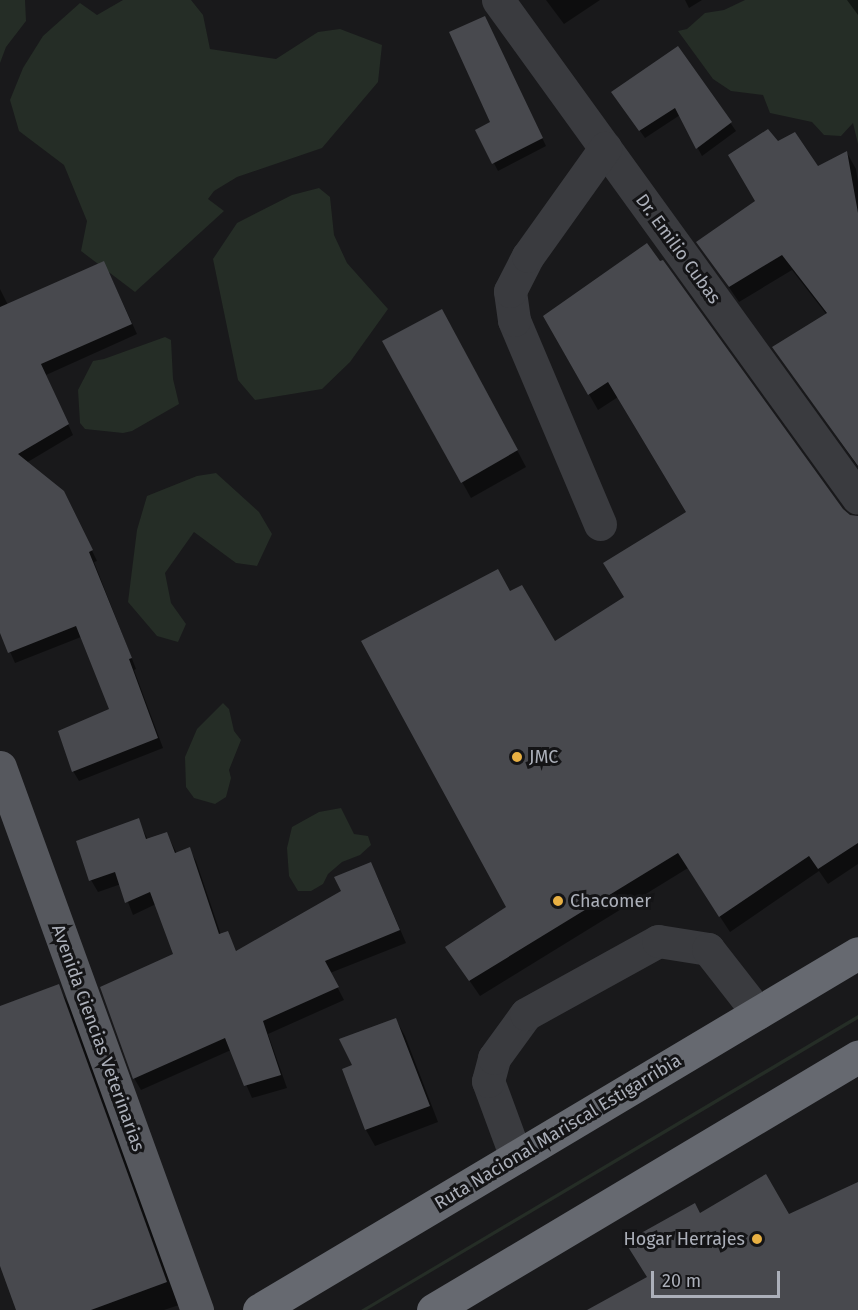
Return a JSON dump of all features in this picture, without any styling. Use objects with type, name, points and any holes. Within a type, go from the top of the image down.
[{"type":"highway","name":"Ruta Nacional Mariscal Estigarribia","points":[[259,1310],[858,953]]},
{"type":"highway","points":[[433,1310],[858,1057]]},
{"type":"main road","name":"Avenida Ciencias Veterinarias","points":[[0,767],[197,1310]]},
{"type":"street","name":"Dr. Emilio Cubas","points":[[498,0],[858,498]]},
{"type":"street","points":[[600,524],[514,320],[510,291],[528,256],[605,148]]},
{"type":"street","points":[[516,1157],[488,1081],[494,1058],[526,1014],[658,941],[708,949],[758,1012]]},
{"type":"shaded area","points":[[0,0],[25,0],[26,21],[6,47],[0,63]]},
{"type":"shaded area","points":[[123,0],[191,0],[203,15],[210,49],[276,59],[318,32],[340,29],[382,45],[378,82],[322,148],[237,177],[214,191],[208,199],[224,211],[135,292],[81,251],[87,221],[64,165],[19,131],[10,100],[23,68],[43,36],[80,3],[97,15]]},
{"type":"shaded area","points":[[745,0],[858,0],[858,144],[853,123],[841,136],[824,135],[812,122],[770,113],[763,95],[731,91],[713,79],[678,31],[687,29],[705,13],[724,10]]},
{"type":"shaded area","points":[[319,188],[330,197],[334,235],[347,263],[388,309],[350,362],[322,389],[255,400],[238,380],[213,259],[237,223],[292,195]]},
{"type":"shaded area","points":[[165,337],[171,340],[173,379],[179,404],[132,431],[123,433],[85,429],[80,423],[78,390],[93,361]]},
{"type":"shaded area","points":[[216,473],[259,512],[272,534],[257,566],[236,563],[194,532],[165,573],[171,603],[186,624],[178,642],[157,636],[128,602],[137,530],[147,496],[197,476]]},
{"type":"shaded area","points":[[223,703],[229,709],[234,731],[241,740],[229,770],[231,778],[226,797],[215,804],[194,798],[186,787],[185,757],[197,729]]},
{"type":"shaded area","points":[[341,808],[354,834],[368,836],[371,845],[360,855],[342,862],[328,874],[323,884],[311,891],[298,891],[289,876],[287,848],[292,827],[319,812]]},
{"type":"shaded area","points":[[858,1015],[858,1019],[367,1310],[361,1310]]},
{"type":"building","points":[[485,16],[543,138],[492,164],[475,130],[490,122],[449,32]]},
{"type":"building","points":[[678,46],[732,122],[696,149],[675,108],[639,131],[611,92]]},
{"type":"building","points":[[768,129],[778,141],[795,132],[818,166],[847,151],[858,213],[858,466],[772,347],[827,313],[782,255],[729,287],[696,242],[755,201],[728,155]]},
{"type":"building","points":[[647,243],[660,261],[663,260],[843,509],[850,515],[858,516],[858,843],[818,869],[809,856],[719,917],[678,853],[469,981],[445,947],[506,907],[361,641],[498,569],[510,591],[522,585],[555,641],[624,597],[603,563],[686,512],[608,382],[588,395],[543,316]]},
{"type":"building","points":[[104,261],[132,324],[41,364],[69,424],[18,454],[64,491],[93,550],[89,552],[132,658],[129,659],[158,738],[72,772],[58,731],[109,709],[76,626],[8,653],[0,633],[0,307]]},
{"type":"building","points":[[442,309],[518,450],[461,483],[382,341]]},
{"type":"building","points":[[139,818],[146,839],[167,832],[175,853],[190,847],[219,934],[228,931],[236,951],[341,891],[334,877],[371,862],[400,930],[325,961],[339,987],[263,1021],[281,1075],[244,1086],[225,1038],[133,1079],[100,987],[173,954],[150,892],[125,903],[115,872],[89,881],[76,841]]},
{"type":"building","points":[[59,984],[167,1282],[91,1310],[16,1310],[0,1266],[0,1006]]},
{"type":"building","points":[[396,1018],[430,1106],[365,1130],[342,1069],[352,1065],[339,1039]]},
{"type":"building","points":[[766,1174],[789,1214],[858,1182],[858,1310],[587,1310],[647,1277],[625,1242],[695,1203],[700,1213]]},
{"type":"place","name":"JMC","points":[[517,757]]},
{"type":"place","name":"Chacomer","points":[[558,901]]},
{"type":"place","name":"Hogar Herrajes","points":[[757,1239]]}]
